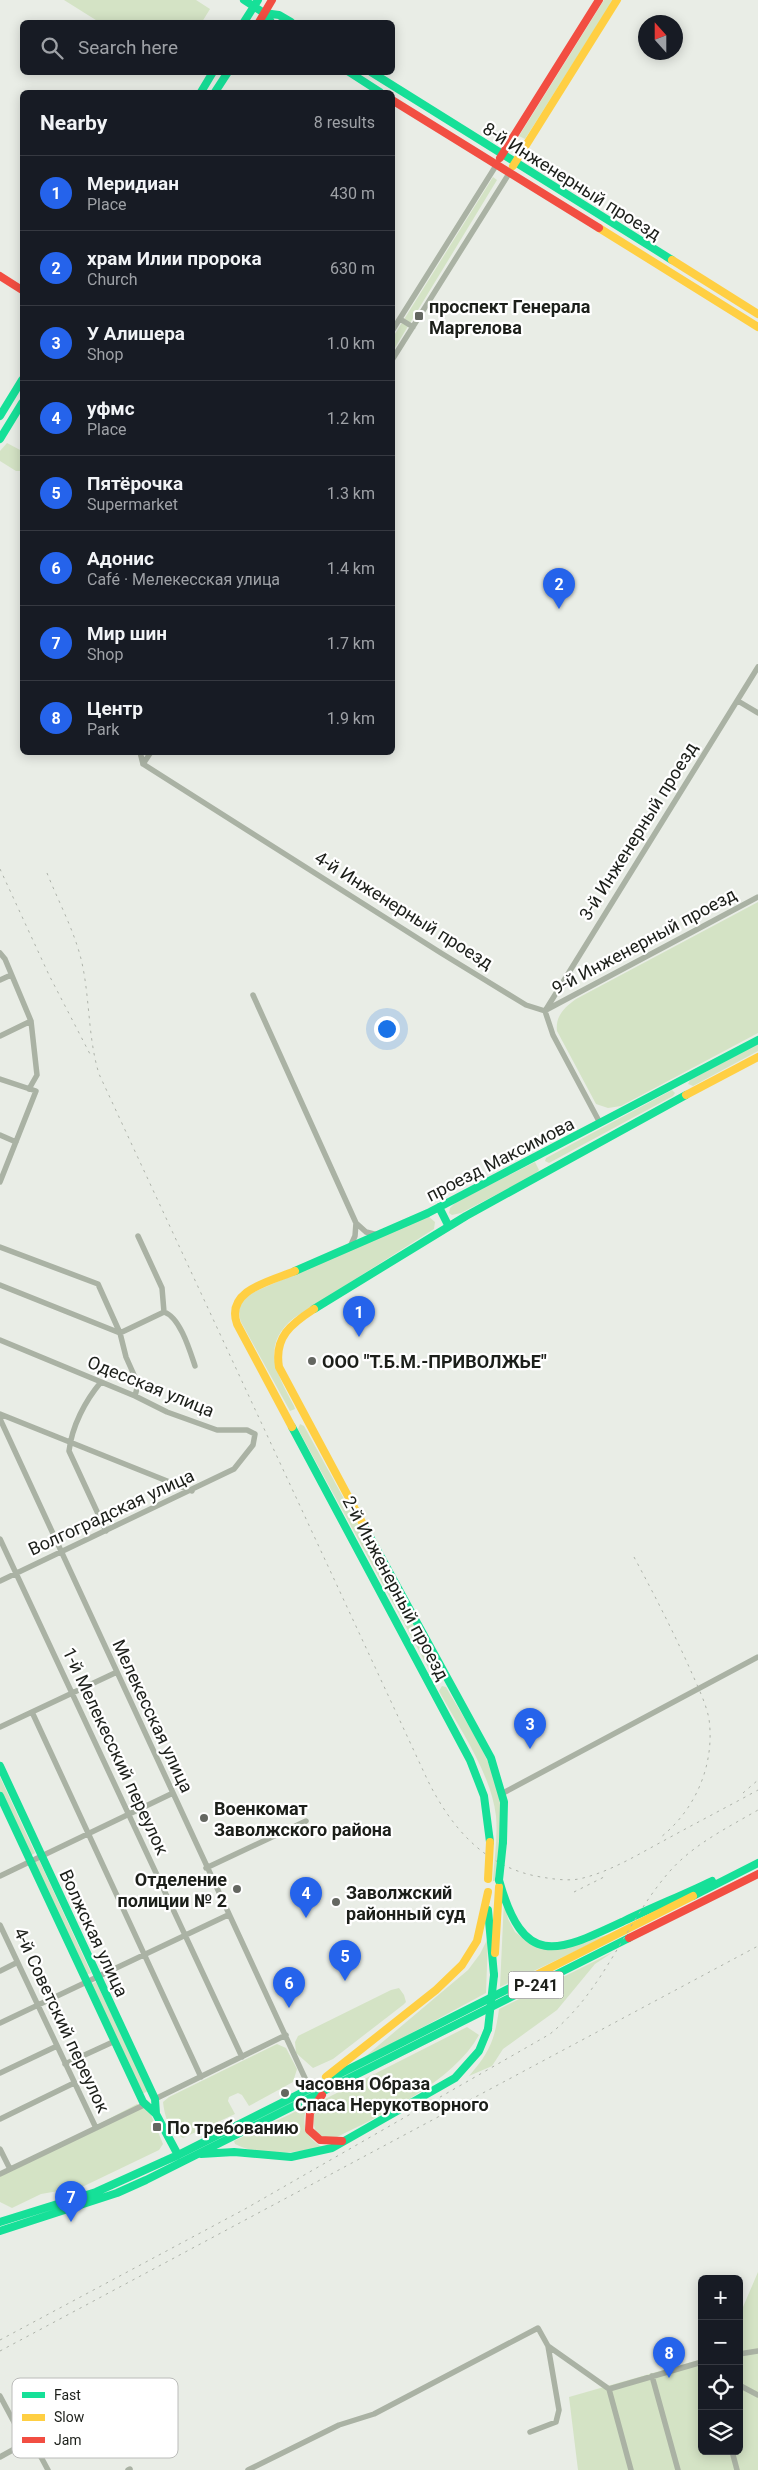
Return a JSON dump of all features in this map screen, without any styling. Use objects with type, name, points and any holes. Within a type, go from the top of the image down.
[{"type":"main road","points":[[244,0],[256,3],[269,20]]},
{"type":"main road","points":[[259,20],[272,0]]},
{"type":"main road","points":[[497,164],[599,0]]},
{"type":"main road","points":[[510,172],[617,0]]},
{"type":"main road","points":[[245,20],[256,3]]},
{"type":"main road","points":[[264,13],[279,15],[288,20]]},
{"type":"main road","points":[[202,90],[211,75]]},
{"type":"main road","points":[[216,90],[226,75]]},
{"type":"main road","points":[[354,75],[377,90]]},
{"type":"main road","name":"8-й Инженерный проезд","points":[[376,75],[758,314]]},
{"type":"main road","name":"8-й Инженерный проезд","points":[[395,102],[758,327]]},
{"type":"main road","points":[[464,144],[470,135]]},
{"type":"main road","points":[[0,276],[20,289]]},
{"type":"main road","points":[[0,416],[20,383]]},
{"type":"main road","points":[[0,439],[20,406]]},
{"type":"main road","name":"проезд Максимова","points":[[237,1324],[234,1311],[235,1305],[238,1299],[249,1291],[378,1236],[439,1207],[758,1040]]},
{"type":"main road","name":"проезд Максимова","points":[[281,1374],[277,1358],[278,1345],[286,1330],[296,1321],[448,1225],[684,1095],[758,1057]]},
{"type":"main road","points":[[678,1083],[684,1095]]},
{"type":"main road","points":[[537,1156],[545,1171]]},
{"type":"main road","points":[[439,1207],[448,1225]]},
{"type":"main road","name":"2-й Инженерный проезд","points":[[237,1324],[430,1684],[481,1787],[488,1814],[490,1842],[488,1892]]},
{"type":"main road","name":"2-й Инженерный проезд","points":[[281,1374],[491,1758],[503,1793],[505,1812],[494,1971]]},
{"type":"main road","points":[[290,1422],[303,1415]]},
{"type":"main road","points":[[430,1684],[445,1677]]},
{"type":"main road","name":"Волжская улица","points":[[0,1766],[155,2099],[156,2114]]},
{"type":"main road","name":"Волжская улица","points":[[1,1799],[146,2104],[156,2114],[180,2159]]},
{"type":"main road","points":[[499,1880],[508,1912],[514,1924],[529,1938],[551,1947],[577,1943],[758,1867]]},
{"type":"main road","name":"Р-241","points":[[0,2231],[117,2193],[313,2090],[736,1875],[758,1867]]},
{"type":"main road","name":"Р-241","points":[[0,2222],[96,2192],[180,2159],[197,2155],[313,2090],[329,2087],[741,1883],[758,1867]]},
{"type":"main road","points":[[736,1875],[742,1877],[741,1883]]},
{"type":"main road","points":[[313,2090],[436,1990],[462,1965],[477,1941],[488,1892]]},
{"type":"main road","points":[[197,2155],[234,2152],[301,2156],[332,2148],[351,2139],[455,2078],[479,2051],[488,2029],[494,1971],[489,1934],[488,1892]]},
{"type":"main road","points":[[329,2087],[310,2109],[308,2129],[314,2137],[325,2143],[351,2139]]},
{"type":"street","points":[[395,326],[497,164]]},
{"type":"street","points":[[395,355],[510,172]]},
{"type":"street","points":[[399,320],[413,327]]},
{"type":"street","name":"3-й Инженерный проезд","points":[[545,1011],[758,667]]},
{"type":"street","points":[[738,700],[758,713]]},
{"type":"street","points":[[141,755],[143,764]]},
{"type":"street","points":[[143,764],[149,755]]},
{"type":"street","name":"4-й Инженерный проезд","points":[[143,764],[441,953],[526,1005],[545,1011]]},
{"type":"street","name":"9-й Инженерный проезд","points":[[545,1011],[758,897]]},
{"type":"street","points":[[0,953],[5,959],[31,1021],[37,1075],[29,1089]]},
{"type":"street","points":[[0,980],[11,976]]},
{"type":"street","points":[[253,995],[356,1223],[366,1232],[378,1236]]},
{"type":"street","points":[[545,1011],[553,1036],[600,1123]]},
{"type":"street","points":[[0,1036],[31,1021]]},
{"type":"street","points":[[0,1079],[36,1091],[0,1182]]},
{"type":"street","points":[[0,1135],[16,1142]]},
{"type":"street","points":[[350,1248],[355,1236],[356,1223]]},
{"type":"street","points":[[138,1236],[162,1288],[164,1312]]},
{"type":"street","points":[[0,1247],[98,1284],[120,1333],[126,1357],[138,1384],[135,1396]]},
{"type":"street","points":[[0,1284],[120,1333],[164,1312]]},
{"type":"street","points":[[164,1312],[173,1318],[196,1366]]},
{"type":"street","name":"Одесская улица","points":[[0,1340],[135,1396],[167,1412],[217,1430],[247,1430],[254,1434],[253,1445],[234,1469]]},
{"type":"street","points":[[101,1382],[86,1399],[70,1443],[69,1451],[106,1531]]},
{"type":"street","points":[[0,1414],[192,1491]]},
{"type":"street","name":"Мелекесская улица","points":[[0,1419],[3,1432],[61,1553],[206,1868],[313,2090]]},
{"type":"street","name":"Волгоградская улица","points":[[0,1581],[192,1491],[234,1469]]},
{"type":"street","name":"1-й Мелекесский переулок","points":[[0,1539],[242,2057]]},
{"type":"street","points":[[503,1793],[758,1657]]},
{"type":"street","points":[[0,1727],[116,1672]]},
{"type":"street","points":[[32,1712],[201,2077]]},
{"type":"street","points":[[0,1876],[172,1793]]},
{"type":"street","points":[[206,1868],[306,1822]]},
{"type":"street","points":[[0,2023],[228,1915]]},
{"type":"street","name":"4-й Советский переулок","points":[[0,1925],[16,1963],[19,1963],[96,2128]]},
{"type":"street","points":[[0,1971],[16,1963]]},
{"type":"street","points":[[155,2099],[286,2035]]},
{"type":"street","points":[[66,2064],[115,2041]]},
{"type":"street","points":[[0,2073],[57,2046]]},
{"type":"street","points":[[0,2118],[74,2083]]},
{"type":"street","points":[[0,2174],[146,2104]]},
{"type":"street","points":[[0,2149],[10,2170]]},
{"type":"street","points":[[248,2470],[339,2425],[374,2414],[538,2328],[548,2346],[559,2410],[556,2422],[530,2432]]},
{"type":"street","points":[[548,2346],[609,2389],[631,2470]]},
{"type":"street","points":[[743,2353],[758,2351]]},
{"type":"street","points":[[609,2389],[698,2363]]},
{"type":"street","points":[[652,2376],[678,2470]]},
{"type":"street","points":[[743,2387],[758,2395]]},
{"type":"street","points":[[0,2396],[12,2420]]},
{"type":"street","points":[[0,2457],[12,2450]]},
{"type":"street","points":[[733,2455],[737,2470]]},
{"type":"street","points":[[42,2458],[48,2470]]},
{"type":"green space","points":[[64,0],[196,0],[210,9],[203,20],[96,20]]},
{"type":"green space","points":[[604,0],[613,0],[525,139],[519,136]]},
{"type":"green space","points":[[493,177],[497,180],[395,348],[395,334]]},
{"type":"green space","points":[[7,443],[20,450],[20,471],[16,471],[0,461],[0,451]]},
{"type":"green space","points":[[758,902],[758,1033],[621,1106],[608,1108],[596,1104],[557,1031],[559,1016],[562,1012],[576,999]]},
{"type":"green space","points":[[758,1044],[758,1051],[693,1086],[688,1084],[690,1080]]},
{"type":"green space","points":[[672,1090],[675,1093],[673,1096],[549,1163],[545,1161],[546,1158]]},
{"type":"green space","points":[[535,1162],[539,1170],[534,1175],[461,1213],[452,1215],[449,1213],[450,1208],[456,1202]]},
{"type":"green space","points":[[428,1216],[435,1222],[434,1229],[294,1318],[283,1329],[277,1339],[274,1350],[278,1372],[295,1409],[290,1411],[241,1322],[239,1308],[245,1296]]},
{"type":"green space","points":[[300,1424],[304,1426],[437,1668],[435,1672],[430,1671],[298,1429]]},
{"type":"green space","points":[[442,1686],[446,1687],[479,1744],[487,1759],[498,1790],[500,1823],[495,1881],[493,1881],[496,1816],[493,1800],[481,1767],[439,1691]]},
{"type":"green space","points":[[0,1777],[35,1853],[30,1856],[0,1791]]},
{"type":"green space","points":[[39,1860],[91,1973],[86,1975],[34,1863]]},
{"type":"green space","points":[[504,1900],[508,1919],[515,1932],[527,1941],[553,1949],[611,1934],[500,1987]]},
{"type":"green space","points":[[488,1938],[486,1993],[360,2061],[468,1970],[480,1954]]},
{"type":"green space","points":[[613,1952],[595,1964],[557,2010],[503,2049],[492,2066],[469,2076],[490,2046],[499,2009]]},
{"type":"green space","points":[[96,1982],[148,2091],[142,2094],[91,1984]]},
{"type":"green space","points":[[399,1988],[406,2002],[333,2059],[313,2068],[296,2053],[295,2042],[298,2036],[391,1990]]},
{"type":"green space","points":[[467,2027],[479,2035],[468,2052],[435,2082],[374,2119],[335,2138],[325,2139],[317,2134],[313,2119],[314,2114],[325,2099]]},
{"type":"green space","points":[[277,2044],[286,2048],[297,2069],[293,2082],[249,2106],[242,2095],[238,2093],[229,2097],[228,2101],[235,2114],[183,2138],[171,2127],[165,2114],[163,2102],[169,2097]]},
{"type":"green space","points":[[137,2104],[149,2110],[163,2144],[159,2150],[82,2187],[41,2194],[12,2208],[0,2202],[0,2176]]},
{"type":"green space","points":[[307,2106],[304,2119],[306,2130],[312,2139],[322,2147],[278,2153],[255,2151],[235,2144],[234,2141]]},
{"type":"green space","points":[[758,2272],[758,2470],[578,2470],[569,2397],[698,2360],[698,2455],[743,2455],[743,2307]]},
{"type":"railway","points":[[0,869],[49,975],[91,1056]]},
{"type":"railway","points":[[47,873],[79,951],[95,1060],[99,1074],[428,1781],[448,1815],[473,1844],[504,1865],[541,1877],[574,1880],[602,1872],[623,1862],[758,1790]]},
{"type":"railway","points":[[634,1557],[684,1655],[701,1694],[709,1719],[709,1752],[706,1769],[700,1784],[684,1813],[661,1837]]},
{"type":"railway","points":[[743,1793],[758,1780]]},
{"type":"railway","points":[[0,2340],[245,2209],[550,2034],[586,1997],[654,1891],[679,1861],[723,1830],[758,1810]]},
{"type":"railway","points":[[574,1892],[606,1876]]},
{"type":"railway","points":[[0,2351],[758,1946]]},
{"type":"traffic: fast","points":[[244,0],[264,13],[269,20]]},
{"type":"traffic: fast","points":[[245,20],[258,0]]},
{"type":"traffic: fast","points":[[264,13],[279,15],[288,20]]},
{"type":"traffic: fast","points":[[202,90],[211,75]]},
{"type":"traffic: fast","points":[[216,90],[226,75]]},
{"type":"traffic: fast","points":[[354,75],[377,90]]},
{"type":"traffic: fast","points":[[376,75],[672,260]]},
{"type":"traffic: fast","points":[[0,416],[20,383]]},
{"type":"traffic: fast","points":[[0,439],[20,406]]},
{"type":"traffic: fast","points":[[295,1271],[428,1213],[758,1040]]},
{"type":"traffic: fast","points":[[314,1309],[466,1216],[686,1095]]},
{"type":"traffic: fast","points":[[439,1207],[448,1225]]},
{"type":"traffic: fast","points":[[292,1427],[470,1760],[484,1796],[490,1842]]},
{"type":"traffic: fast","points":[[364,1526],[491,1758],[504,1802],[503,1842]]},
{"type":"traffic: fast","points":[[0,1766],[155,2099],[156,2114]]},
{"type":"traffic: fast","points":[[0,1796],[143,2102],[156,2114],[178,2155]]},
{"type":"traffic: fast","points":[[499,1880],[503,1842]]},
{"type":"traffic: fast","points":[[693,1896],[758,1863]]},
{"type":"traffic: fast","points":[[499,1880],[509,1909],[520,1928],[532,1941],[545,1946],[561,1946],[579,1941],[712,1881]]},
{"type":"traffic: fast","points":[[488,1910],[494,1975]]},
{"type":"traffic: fast","points":[[0,2231],[117,2193],[146,2180],[629,1938]]},
{"type":"traffic: fast","points":[[488,2029],[494,1975]]},
{"type":"traffic: fast","points":[[0,2222],[96,2192],[178,2155],[530,1978]]},
{"type":"traffic: fast","points":[[201,2154],[234,2152],[291,2157],[332,2148],[455,2078],[479,2051],[488,2029]]},
{"type":"traffic: slow","points":[[513,166],[617,0]]},
{"type":"traffic: slow","points":[[599,228],[758,327]]},
{"type":"traffic: slow","points":[[672,260],[758,314]]},
{"type":"traffic: slow","points":[[686,1095],[758,1057]]},
{"type":"traffic: slow","points":[[292,1427],[237,1324],[235,1312],[238,1303],[252,1288],[295,1271]]},
{"type":"traffic: slow","points":[[314,1309],[298,1320],[286,1332],[279,1347],[279,1367],[364,1526]]},
{"type":"traffic: slow","points":[[488,1879],[490,1842]]},
{"type":"traffic: slow","points":[[495,1953],[499,1887]]},
{"type":"traffic: slow","points":[[326,2077],[436,1990],[462,1965],[477,1941],[488,1892]]},
{"type":"traffic: slow","points":[[530,1978],[693,1896]]},
{"type":"traffic: jam","points":[[260,20],[272,0]]},
{"type":"traffic: jam","points":[[500,158],[599,0]]},
{"type":"traffic: jam","points":[[395,102],[599,228]]},
{"type":"traffic: jam","points":[[0,276],[20,289]]},
{"type":"traffic: jam","points":[[629,1938],[758,1874]]},
{"type":"traffic: jam","points":[[322,2095],[310,2113],[309,2130],[320,2140],[342,2141]]},
{"type":"place","name":"проспект Генерала Маргелова","points":[[419,316]]},
{"type":"place","name":"храм Илии пророка","points":[[559,609]]},
{"type":"place","name":"Меридиан","points":[[359,1337]]},
{"type":"place","name":"ООО \"Т.Б.М.-ПРИВОЛЖЬЕ\"","points":[[312,1361]]},
{"type":"place","name":"У Алишера","points":[[530,1749]]},
{"type":"place","name":"Военкомат Заволжского района","points":[[204,1818]]},
{"type":"place","name":"Отделение полиции № 2","points":[[237,1889]]},
{"type":"place","name":"Заволжский районный суд","points":[[336,1902]]},
{"type":"place","name":"уфмс","points":[[306,1918]]},
{"type":"place","name":"Пятёрочка","points":[[345,1981]]},
{"type":"place","name":"Адонис","points":[[289,2008]]},
{"type":"place","name":"часовня Образа Спаса Нерукотворного","points":[[285,2093]]},
{"type":"place","name":"По требованию","points":[[157,2127]]},
{"type":"place","name":"Мир шин","points":[[71,2222]]},
{"type":"place","name":"Центр","points":[[669,2378]]}]
